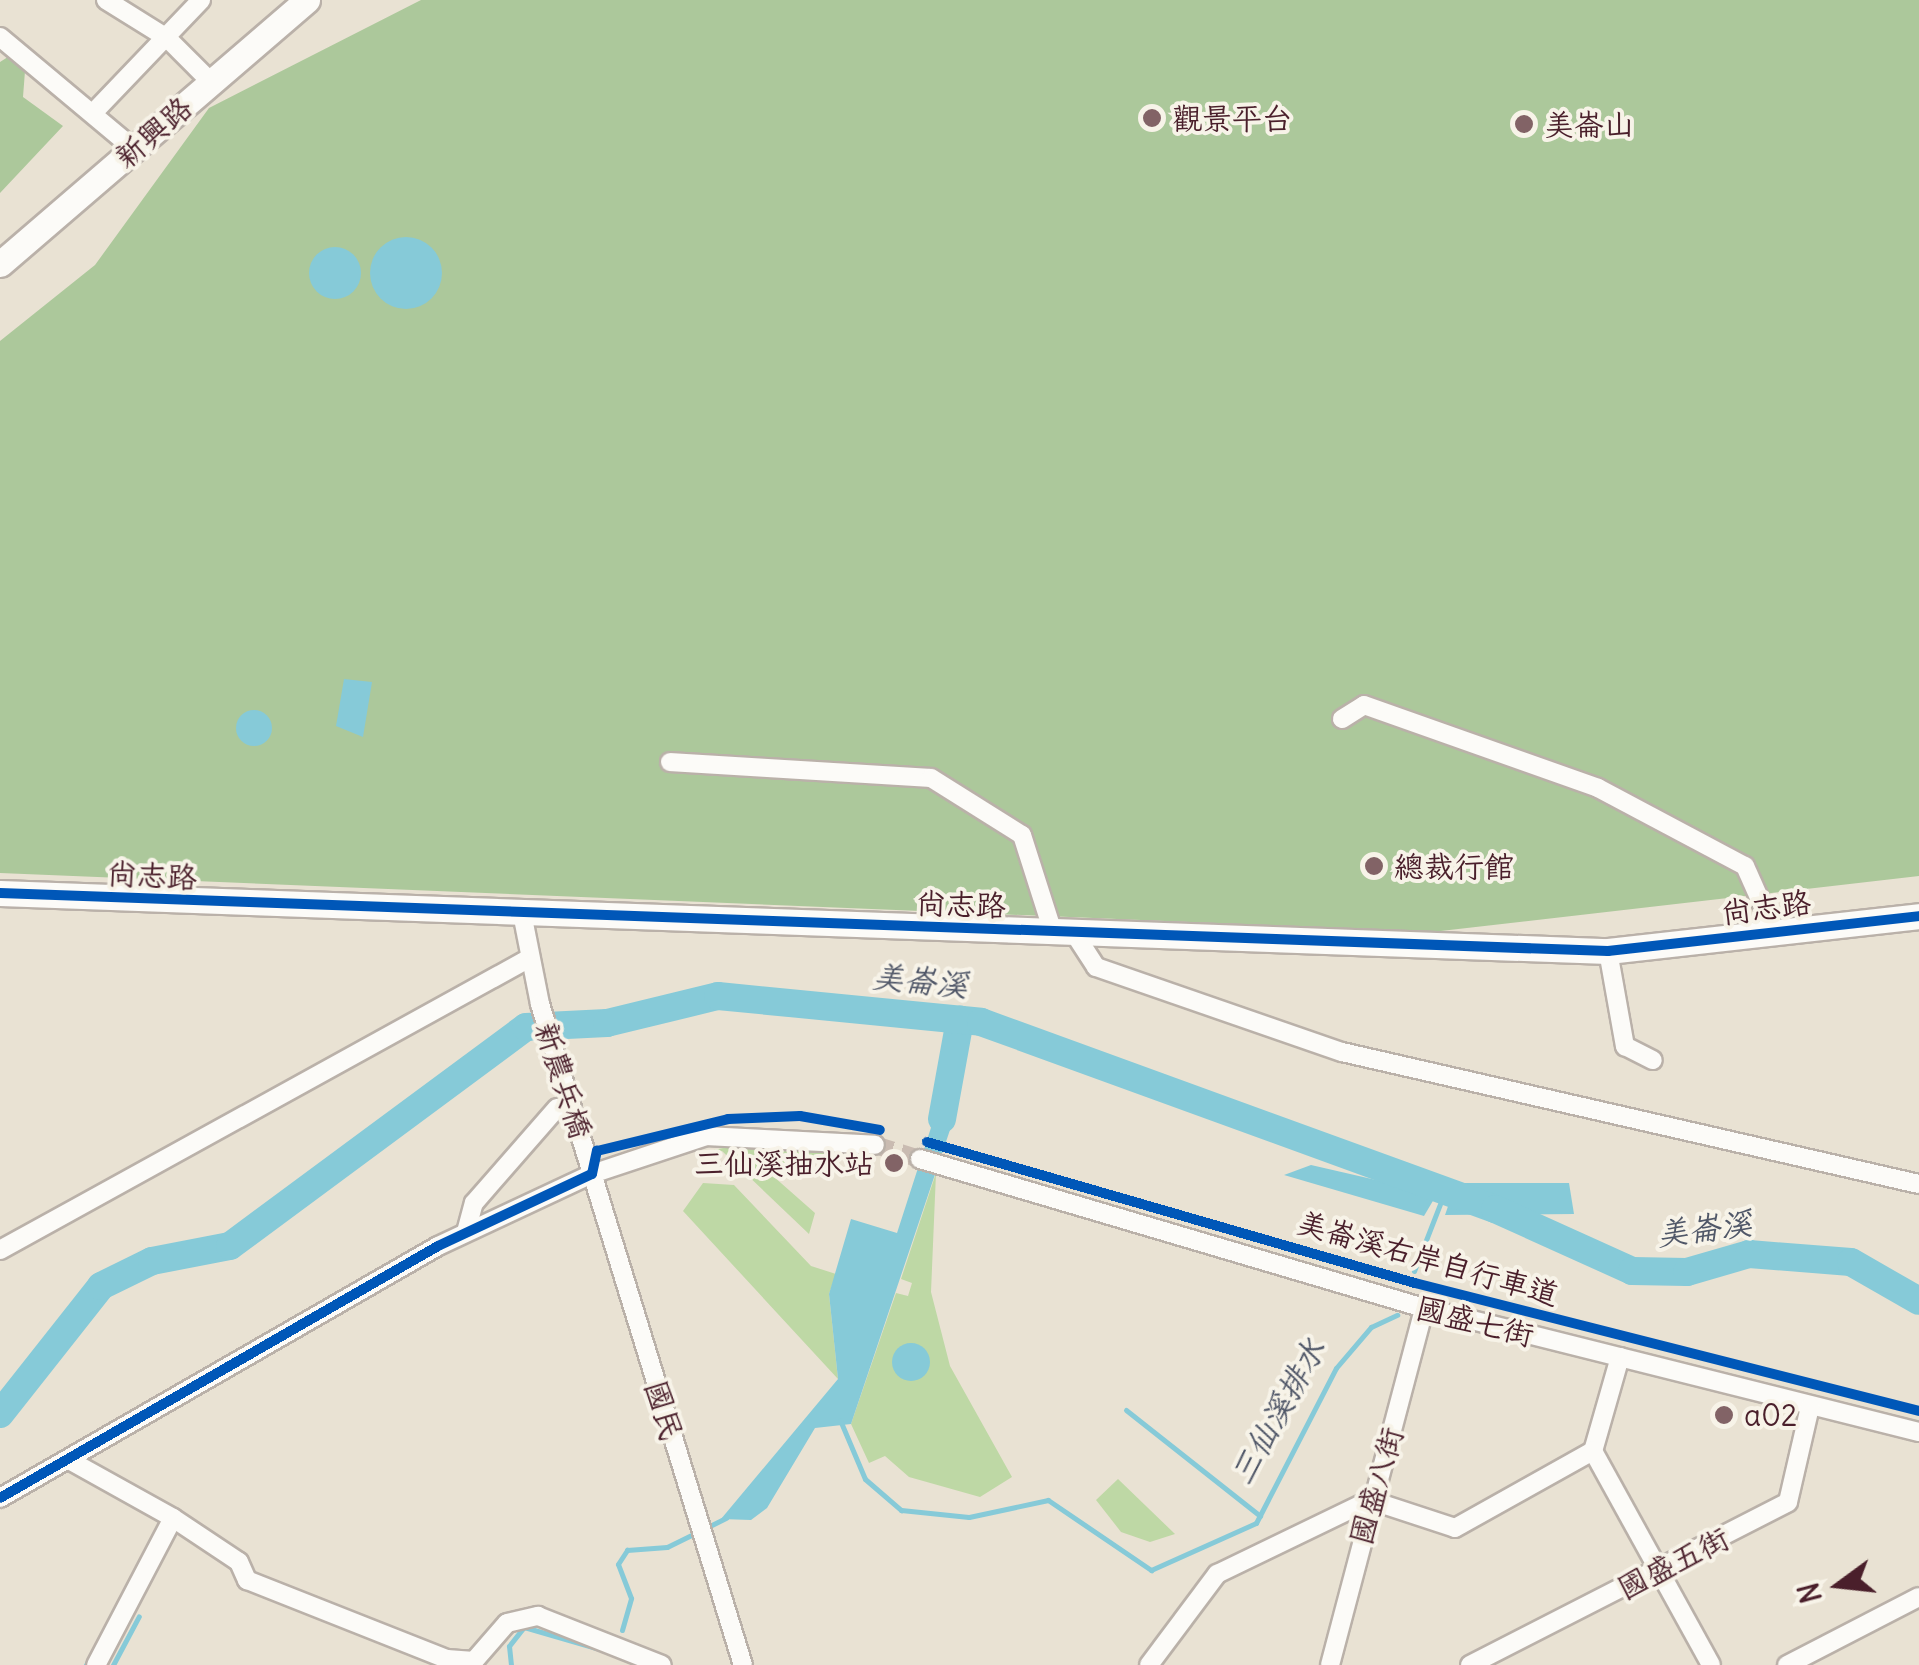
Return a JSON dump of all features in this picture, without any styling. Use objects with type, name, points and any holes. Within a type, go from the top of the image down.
[{"type":"street","points":[[106,0],[166,38],[211,82]]},
{"type":"street","points":[[94,112],[201,0]]},
{"type":"street","name":"新興路","points":[[0,264],[307,0]]},
{"type":"street","points":[[0,37],[134,148]]},
{"type":"street","points":[[1342,720],[1364,705],[1598,788],[1745,866],[1774,931]]},
{"type":"street","points":[[670,762],[930,778],[1022,835],[1065,934],[1096,967],[1342,1052],[1919,1184]]},
{"type":"street","name":"尚志路","points":[[0,893],[522,918],[1608,952],[1919,916]]},
{"type":"street","name":"新農兵橋","points":[[522,918],[540,1004],[590,1164]]},
{"type":"street","points":[[1608,952],[1625,1046],[1653,1060]]},
{"type":"street","points":[[0,1250],[528,960]]},
{"type":"street","points":[[466,1232],[474,1203],[557,1108]]},
{"type":"street","points":[[0,1498],[590,1164],[706,1136],[875,1146]]},
{"type":"street","name":"國盛七街","points":[[920,1159],[1424,1308],[1919,1432]]},
{"type":"street","name":"國民","points":[[590,1164],[743,1665]]},
{"type":"street","name":"國盛八街","points":[[1330,1665],[1370,1500],[1424,1308]]},
{"type":"street","points":[[1150,1665],[1217,1574],[1370,1500],[1455,1528],[1593,1451],[1620,1358]]},
{"type":"street","name":"國盛五街","points":[[1470,1665],[1788,1502],[1810,1407]]},
{"type":"street","points":[[1593,1451],[1711,1665]]},
{"type":"street","points":[[69,1460],[173,1518],[239,1562],[247,1580],[447,1658],[474,1660],[507,1623],[538,1616],[662,1665]]},
{"type":"street","points":[[96,1665],[173,1518]]},
{"type":"street","points":[[1787,1665],[1919,1597]]},
{"type":"green space","points":[[421,0],[1919,0],[1919,876],[1432,932],[0,873],[0,341],[95,265],[209,108]]},
{"type":"green space","points":[[11,55],[25,71],[23,97],[63,126],[0,193],[0,62]]},
{"type":"green space","points":[[773,1145],[849,1149],[836,1163],[797,1157],[773,1176],[815,1213],[809,1234],[722,1151],[695,1154]]},
{"type":"green space","points":[[936,1173],[931,1292],[950,1366],[1012,1477],[980,1497],[909,1477],[885,1456],[869,1463],[851,1424],[896,1293],[908,1296],[912,1283],[901,1279]]},
{"type":"green space","points":[[703,1183],[734,1185],[811,1266],[836,1274],[829,1294],[838,1379],[683,1211]]},
{"type":"green space","points":[[1118,1479],[1175,1534],[1150,1542],[1121,1532],[1096,1500]]},
{"type":"water","points":[[406,237],[431,248],[442,273],[431,298],[406,309],[381,298],[370,273],[381,248]]},
{"type":"water","points":[[335,247],[353,255],[361,273],[353,291],[335,299],[317,291],[309,273],[317,255]]},
{"type":"water","points":[[344,679],[372,682],[363,737],[336,726]]},
{"type":"water","points":[[254,710],[267,715],[272,728],[267,741],[254,746],[241,741],[236,728],[241,715]]},
{"type":"water","points":[[938,1106],[955,1115],[851,1424],[815,1428],[767,1508],[751,1520],[721,1519],[838,1379],[829,1294],[851,1219],[897,1233]]},
{"type":"water","points":[[1311,1165],[1437,1194],[1424,1216],[1284,1175]]},
{"type":"water","points":[[1456,1183],[1569,1183],[1574,1214],[1445,1215]]},
{"type":"water","points":[[911,1343],[924,1349],[930,1362],[924,1375],[911,1381],[898,1375],[892,1362],[898,1349]]},
{"type":"waterway","name":"美崙溪","points":[[0,1414],[101,1286],[152,1261],[230,1246],[526,1027],[607,1023],[718,996],[981,1022],[1495,1209],[1632,1271],[1687,1272],[1749,1254],[1851,1262],[1919,1301]]},
{"type":"waterway","name":"三仙溪排水","points":[[942,1119],[960,1020]]},
{"type":"waterway","name":"三仙溪排水","points":[[1414,1271],[1445,1191]]},
{"type":"waterway","name":"三仙溪排水","points":[[840,1420],[865,1479],[901,1510],[969,1517],[1048,1500],[1151,1570],[1256,1523],[1336,1368],[1371,1327],[1397,1315]]},
{"type":"waterway","points":[[1126,1410],[1260,1516]]},
{"type":"waterway","name":"三仙溪排水","points":[[622,1630],[631,1598],[618,1564],[627,1550],[667,1547],[726,1518]]},
{"type":"waterway","points":[[113,1665],[139,1616]]},
{"type":"waterway","name":"三仙溪排水","points":[[511,1665],[509,1646],[524,1627],[599,1649]]},
{"type":"waterway","points":[[86,1665],[96,1646]]},
{"type":"tunnel","points":[[875,1145],[920,1159]]},
{"type":"cycle path","points":[[0,893],[1608,951],[1919,916]]},
{"type":"cycle path","points":[[0,1498],[438,1246],[592,1174],[597,1151],[728,1119],[800,1116],[880,1130]]},
{"type":"cycle path","name":"美崙溪右岸自行車道","points":[[927,1142],[1415,1283],[1919,1411]]},
{"type":"place","name":"觀景平台","points":[[1152,118]]},
{"type":"place","name":"美崙山","points":[[1524,124]]},
{"type":"place","name":"總裁行館","points":[[1374,866]]},
{"type":"place","name":"三仙溪抽水站","points":[[894,1163]]},
{"type":"place","name":"a02","points":[[1724,1415]]}]
